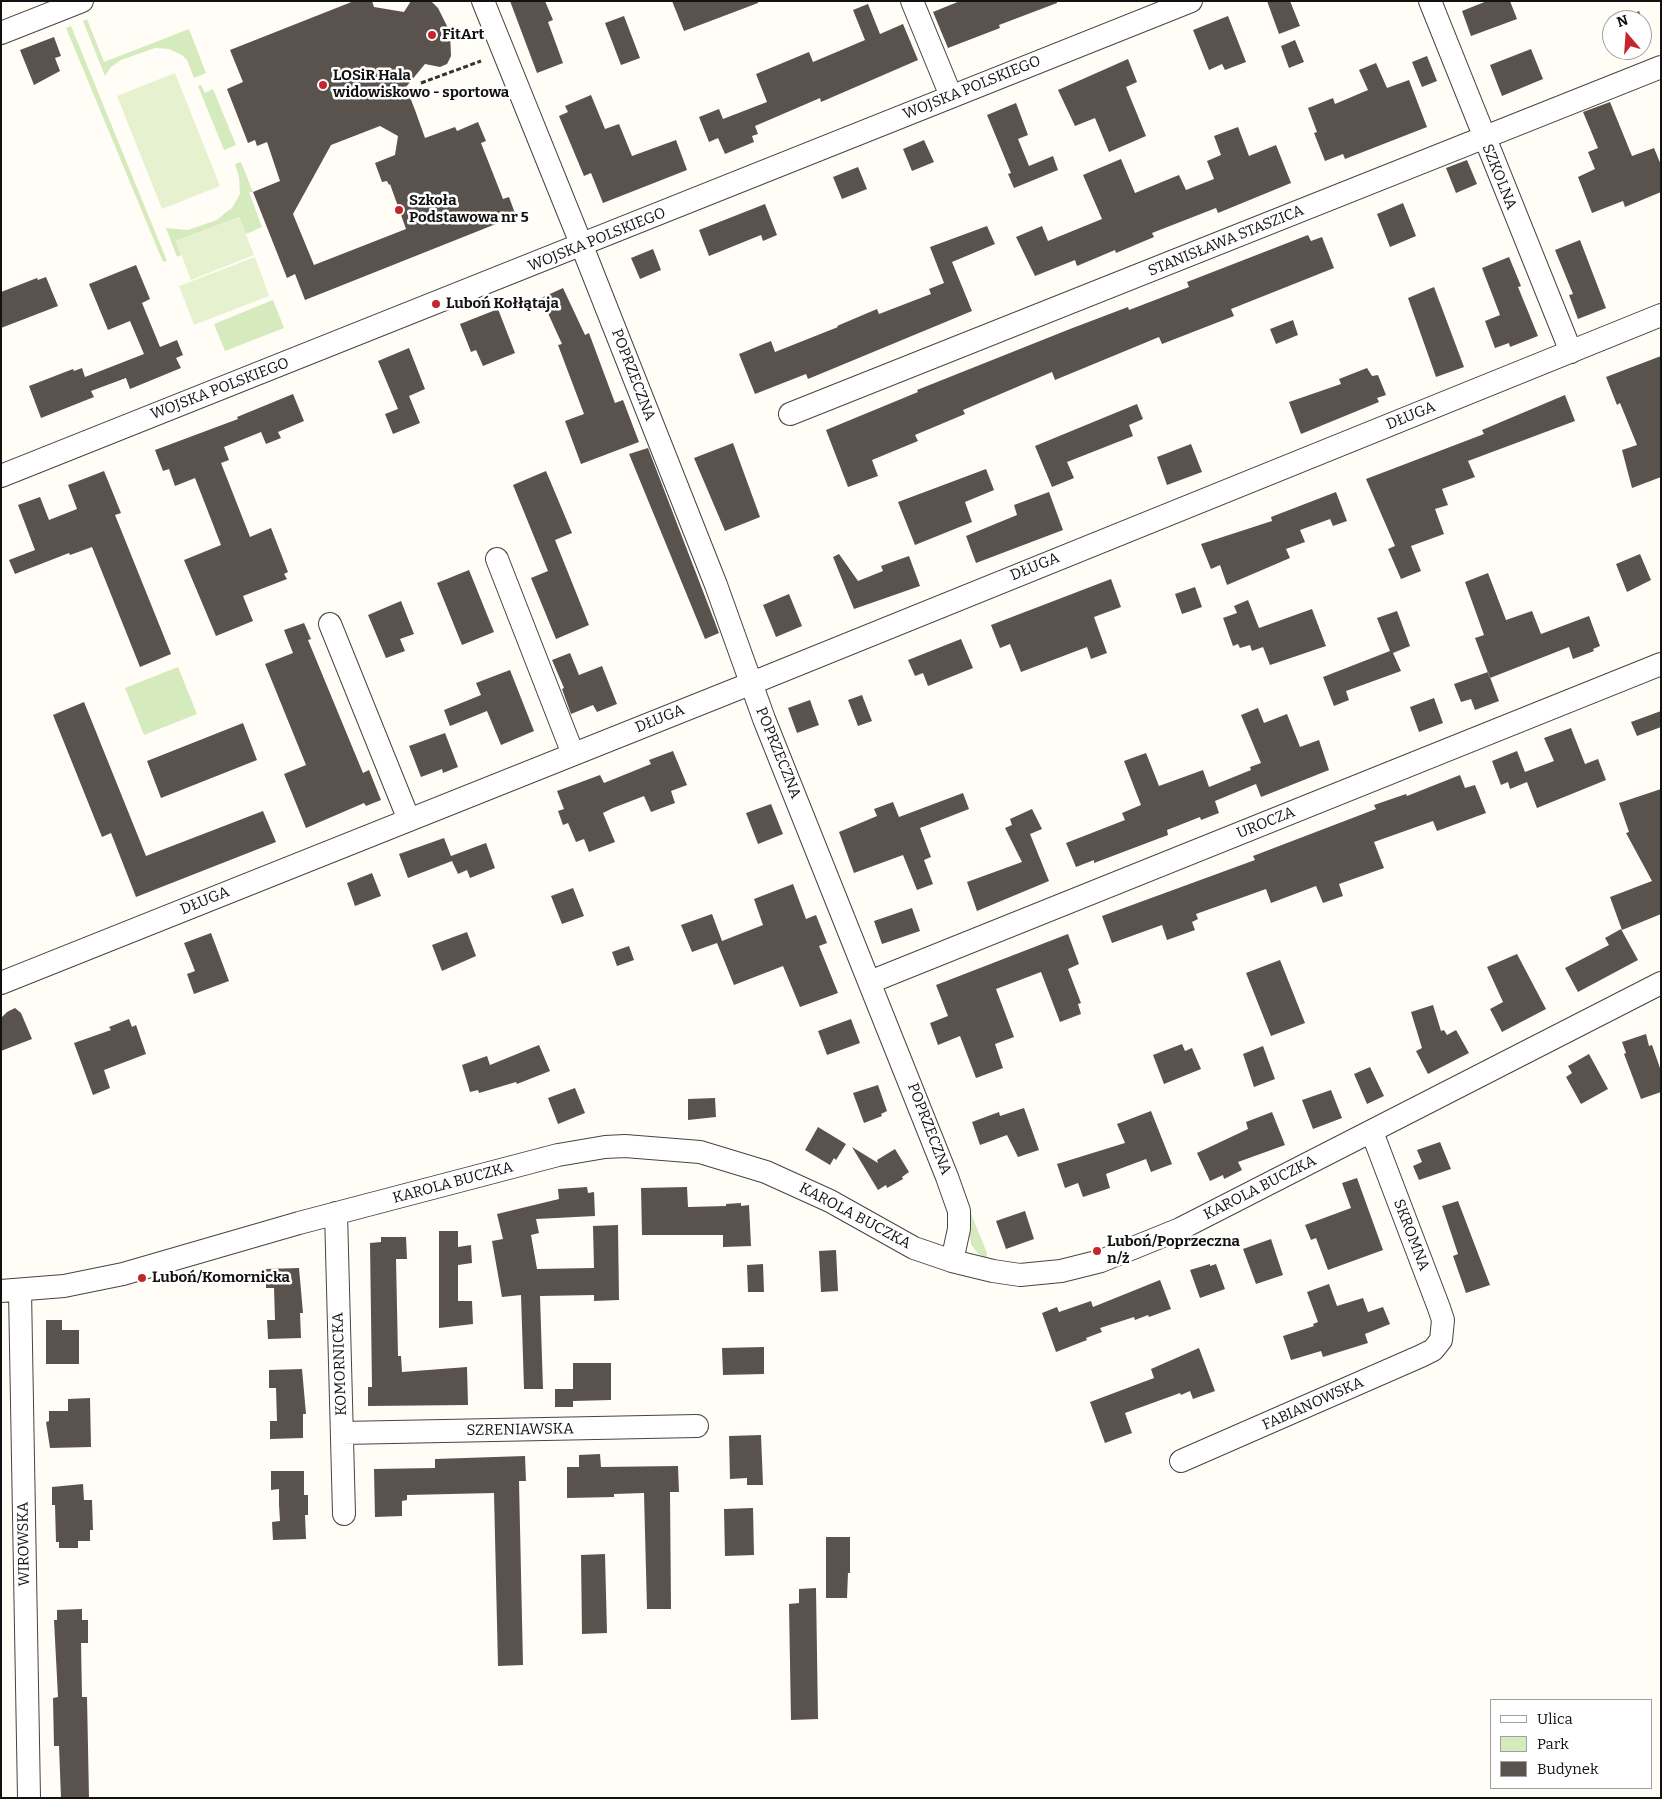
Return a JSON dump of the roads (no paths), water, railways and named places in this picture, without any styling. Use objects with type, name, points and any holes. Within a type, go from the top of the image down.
[{"type":"street","points":[[1,33],[82,1]]},
{"type":"street","name":"POPRZECZNA","points":[[483,1],[716,585],[752,683],[959,1211],[959,1229],[952,1261]]},
{"type":"street","points":[[912,1],[951,96]]},
{"type":"street","name":"WOJSKA POLSKIEGO","points":[[1,476],[582,246],[1191,1]]},
{"type":"street","name":"SZKOLNA","points":[[1430,1],[1571,352]]},
{"type":"street","name":"STANISŁAWA STASZICA","points":[[790,414],[1661,67]]},
{"type":"street","name":"DŁUGA","points":[[1,983],[752,683],[1661,315]]},
{"type":"street","points":[[497,559],[573,754]]},
{"type":"street","points":[[330,624],[410,820]]},
{"type":"street","name":"UROCZA","points":[[870,982],[1661,664]]},
{"type":"street","name":"KAROLA BUCZKA","points":[[11,1290],[64,1286],[132,1272],[336,1213],[582,1150],[618,1146],[665,1148],[708,1154],[786,1180],[830,1201],[914,1248],[952,1261],[1020,1275],[1061,1271],[1101,1261],[1180,1229],[1661,983]]},
{"type":"street","name":"SKROMNA","points":[[1372,1132],[1443,1320],[1441,1340]]},
{"type":"street","name":"KOMORNICKA","points":[[336,1213],[344,1514]]},
{"type":"street","name":"WIROWSKA","points":[[11,1290],[29,1798]]},
{"type":"street","name":"FABIANOWSKA","points":[[1181,1461],[1421,1356],[1433,1350],[1441,1340]]},
{"type":"street","name":"SZRENIAWSKA","points":[[342,1433],[697,1426]]},
{"type":"place","name":"FitArt","points":[[432,35]]},
{"type":"place","name":"LOSiR Hala widowiskowo - sportowa","points":[[323,85]]},
{"type":"place","name":"Szkoła Podstawowa nr 5","points":[[399,210]]},
{"type":"place","name":"Luboń Kołłątaja","points":[[436,304]]},
{"type":"place","name":"Luboń/Poprzeczna n/ż","points":[[1097,1251]]},
{"type":"place","name":"Luboń/Komornicka","points":[[142,1278]]}]
